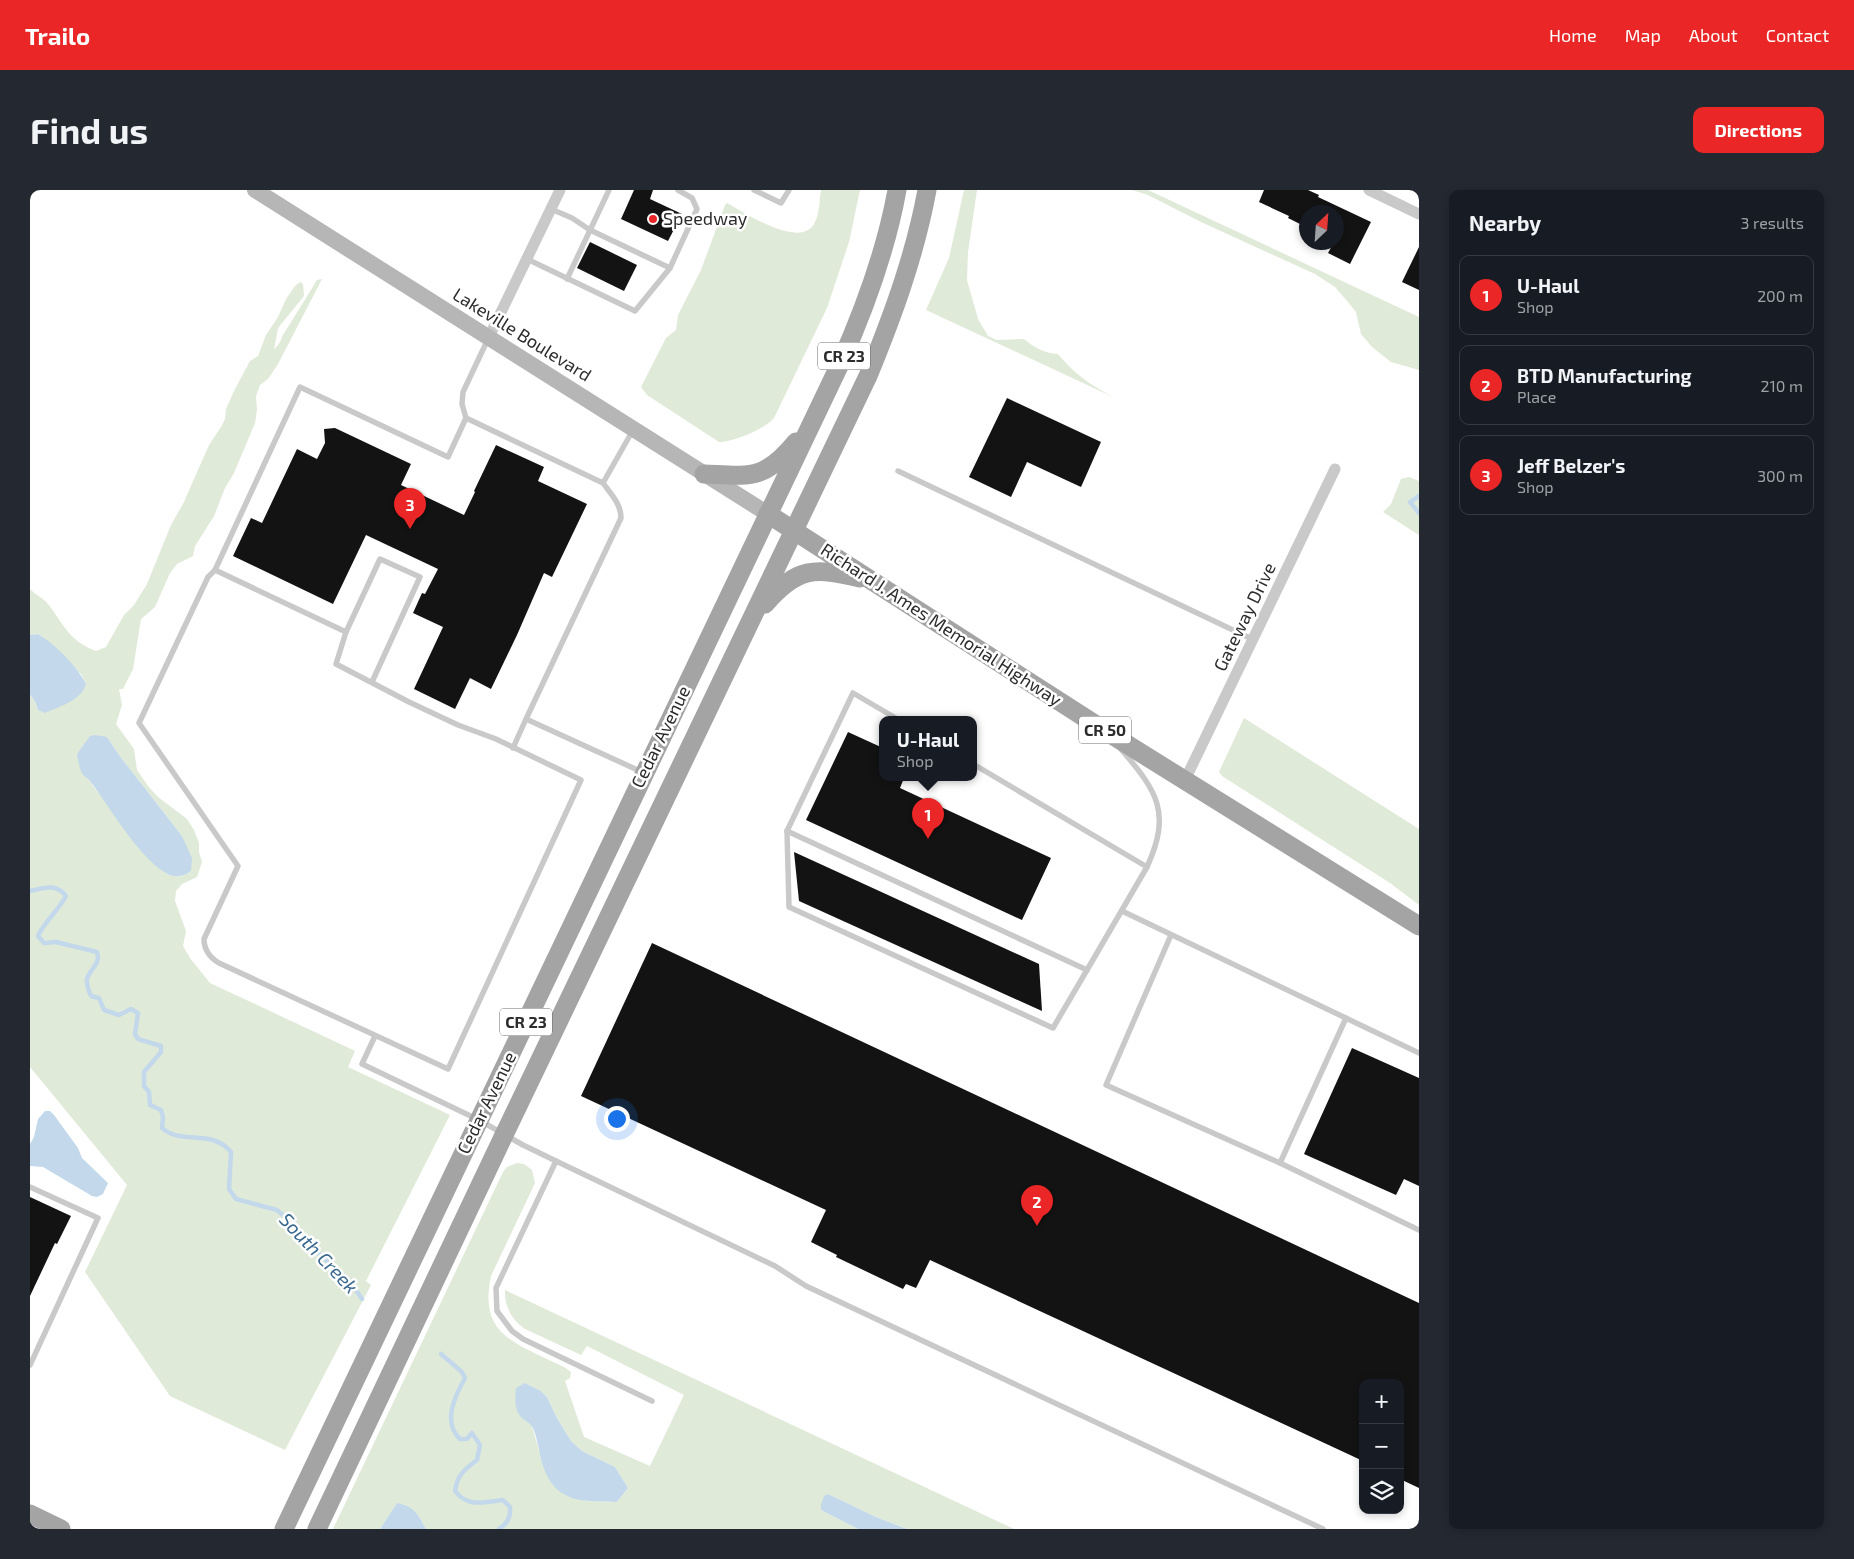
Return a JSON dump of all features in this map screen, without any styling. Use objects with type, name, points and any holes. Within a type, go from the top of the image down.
[{"type":"main road","name":"CR 23","points":[[768,514],[851,339],[865,304],[885,245],[897,190]]},
{"type":"main road","name":"CR 23","points":[[794,530],[868,376],[893,316],[911,260],[927,190]]},
{"type":"main road","points":[[704,474],[740,476],[758,474],[781,460],[812,422]]},
{"type":"main road","name":"Richard J. Ames Memorial Highway","points":[[768,514],[1104,730],[1419,926]]},
{"type":"main road","name":"Cedar Avenue","points":[[284,1529],[768,514]]},
{"type":"main road","name":"Cedar Avenue","points":[[317,1529],[794,530]]},
{"type":"main road","points":[[751,620],[778,588],[806,572],[821,570],[873,581]]},
{"type":"main road","points":[[30,1514],[61,1529]]},
{"type":"street","name":"Lakeville Boulevard","points":[[255,190],[768,514]]},
{"type":"street","points":[[488,337],[560,190]]},
{"type":"street","points":[[1369,190],[1419,214]]},
{"type":"street","name":"Gateway Drive","points":[[1185,780],[1335,469]]},
{"type":"lane","points":[[567,279],[609,190]]},
{"type":"lane","points":[[527,259],[635,311],[670,268],[697,209],[692,198],[678,190]]},
{"type":"lane","points":[[754,190],[781,203],[788,190]]},
{"type":"lane","points":[[551,209],[670,268]]},
{"type":"lane","points":[[372,682],[420,577],[380,559],[346,632],[336,664],[409,702],[580,780],[448,1069],[219,963],[209,956],[204,945],[204,939],[238,866],[139,722],[208,577],[215,570],[300,387],[448,457],[466,418],[462,404],[463,392],[488,337]]},
{"type":"lane","points":[[466,418],[603,483],[621,511],[621,518],[513,748]]},
{"type":"lane","points":[[603,483],[634,429]]},
{"type":"lane","points":[[898,471],[1254,640]]},
{"type":"lane","points":[[215,570],[346,632]]},
{"type":"lane","points":[[892,716],[852,693],[787,831],[789,907],[1053,1028],[1146,867],[1155,850],[1160,830],[1159,812],[1153,794],[1141,773],[1104,730]]},
{"type":"lane","points":[[526,719],[644,773]]},
{"type":"lane","points":[[977,766],[1146,867]]},
{"type":"lane","points":[[787,831],[1087,970]]},
{"type":"lane","points":[[1122,911],[1419,1053]]},
{"type":"lane","points":[[1171,935],[1106,1085],[1280,1163],[1419,1230]]},
{"type":"lane","points":[[1280,1163],[1346,1018]]},
{"type":"lane","points":[[375,1036],[362,1064],[479,1120],[556,1161],[775,1266],[806,1286],[1323,1529]]},
{"type":"lane","points":[[556,1161],[496,1288],[498,1311],[512,1331],[523,1339],[652,1401]]},
{"type":"lane","points":[[30,1187],[98,1218],[30,1365]]},
{"type":"green space","points":[[821,190],[860,190],[849,242],[827,308],[774,418],[764,426],[748,434],[732,440],[719,442],[647,395],[641,387],[666,338],[676,330],[678,315],[701,270],[725,205],[727,203],[772,227],[797,233],[807,231],[814,224]]},
{"type":"green space","points":[[964,190],[977,190],[968,252],[967,280],[978,319],[988,336],[997,340],[1024,339],[1040,350],[1058,354],[1083,378],[1113,397],[926,310],[949,258]]},
{"type":"green space","points":[[1132,190],[1148,190],[1419,317],[1419,370],[1391,362],[1372,347],[1361,334],[1356,312],[1335,287],[1315,274],[1201,222],[1148,195]]},
{"type":"green space","points":[[322,279],[278,364],[268,379],[260,385],[256,396],[257,410],[255,423],[214,516],[195,546],[193,556],[177,564],[170,573],[155,607],[141,619],[133,669],[123,689],[119,689],[122,705],[116,724],[134,749],[137,770],[148,786],[158,797],[187,819],[199,843],[202,862],[197,877],[182,884],[176,891],[175,901],[186,931],[183,946],[210,983],[355,1051],[348,1067],[450,1115],[366,1281],[371,1285],[285,1450],[170,1396],[85,1272],[127,1185],[30,1067],[30,695],[35,701],[38,710],[73,699],[86,684],[81,674],[43,637],[38,634],[30,635],[30,589],[46,602],[68,632],[79,643],[96,651],[106,647],[124,615],[134,605],[147,584],[171,525],[184,502],[209,445],[225,419],[226,409],[250,361],[258,356],[266,335],[295,286],[300,282],[303,284],[304,296],[278,328],[274,350],[317,280]],"holes":[[[107,737],[182,836],[191,871],[185,875],[178,876],[166,873],[96,790],[80,765],[80,754],[83,745]]]},
{"type":"green space","points":[[1409,477],[1419,481],[1419,535],[1383,512],[1391,504],[1401,479]]},
{"type":"green space","points":[[1244,718],[1419,829],[1419,905],[1390,883],[1222,776],[1219,772]]},
{"type":"green space","points":[[517,1163],[524,1164],[532,1170],[535,1183],[491,1276],[489,1308],[499,1330],[508,1338],[571,1372],[570,1378],[565,1381],[584,1437],[650,1466],[684,1395],[587,1346],[581,1355],[525,1329],[516,1321],[507,1307],[505,1290],[1014,1529],[907,1529],[876,1517],[828,1494],[821,1510],[858,1529],[426,1529],[419,1517],[397,1503],[380,1529],[333,1529],[507,1167]],"holes":[[[525,1383],[541,1391],[547,1397],[571,1441],[582,1451],[615,1467],[628,1488],[617,1502],[586,1501],[543,1465],[532,1426]]]},
{"type":"water","points":[[38,634],[65,656],[86,684],[80,695],[75,699],[45,713],[38,710],[35,701],[30,695],[30,635]]},
{"type":"water","points":[[90,736],[107,737],[182,836],[192,858],[191,871],[182,876],[169,875],[156,866],[135,844],[83,774],[79,766],[77,754]]},
{"type":"water","points":[[45,1111],[50,1111],[54,1115],[78,1148],[82,1158],[108,1183],[103,1194],[97,1197],[92,1196],[43,1167],[30,1166],[30,1144],[34,1137],[38,1119]]},
{"type":"water","points":[[525,1383],[541,1391],[547,1397],[571,1441],[582,1451],[615,1467],[628,1488],[617,1502],[572,1498],[555,1488],[543,1466],[533,1428],[519,1415],[516,1408],[516,1388]]},
{"type":"water","points":[[828,1494],[876,1517],[907,1529],[858,1529],[821,1510],[824,1496]]},
{"type":"water","points":[[397,1503],[412,1509],[426,1529],[380,1529]]},
{"type":"building","points":[[634,190],[653,190],[650,199],[682,214],[668,241],[621,219]]},
{"type":"building","points":[[1264,190],[1308,190],[1335,205],[1299,205],[1299,224],[1288,218],[1289,216],[1259,202]]},
{"type":"building","points":[[1344,209],[1371,222],[1350,264],[1328,253],[1330,250],[1344,250]]},
{"type":"building","points":[[590,242],[637,265],[624,291],[577,268]]},
{"type":"building","points":[[1419,247],[1419,290],[1402,282]]},
{"type":"building","points":[[1007,398],[1101,442],[1081,487],[1027,462],[1011,497],[969,477]]},
{"type":"building","points":[[335,428],[411,464],[401,485],[464,515],[496,445],[544,467],[538,481],[587,504],[552,577],[544,573],[491,689],[470,678],[455,709],[414,689],[443,627],[413,613],[422,593],[425,594],[438,569],[366,535],[333,604],[233,556],[251,518],[262,523],[297,449],[317,459],[325,443],[324,429]]},
{"type":"building","points":[[848,732],[879,746],[879,781],[903,781],[900,788],[1051,858],[1022,920],[806,820]]},
{"type":"building","points":[[794,852],[1039,964],[1042,1011],[799,901]]},
{"type":"building","points":[[652,943],[1419,1303],[1419,1488],[1404,1481],[1404,1379],[1359,1379],[1359,1459],[930,1260],[916,1288],[906,1284],[903,1289],[836,1257],[837,1255],[811,1242],[826,1210],[581,1096]]},
{"type":"building","points":[[1352,1048],[1419,1078],[1419,1186],[1404,1179],[1396,1195],[1304,1154]]},
{"type":"building","points":[[30,1197],[71,1216],[57,1244],[55,1243],[30,1296]]},
{"type":"waterway","points":[[1419,496],[1410,502],[1419,513]]},
{"type":"waterway","name":"South Creek","points":[[30,891],[54,888],[66,896],[38,936],[44,943],[56,942],[97,952],[98,960],[87,979],[87,986],[91,996],[99,998],[104,1010],[119,1015],[131,1009],[138,1013],[135,1034],[138,1039],[161,1046],[161,1052],[144,1072],[144,1086],[149,1092],[150,1105],[161,1110],[163,1117],[162,1128],[179,1136],[206,1139],[223,1145],[231,1152],[229,1189],[236,1199],[277,1210],[290,1221],[304,1241],[349,1280],[362,1299]]},
{"type":"waterway","name":"South Creek","points":[[441,1354],[462,1372],[465,1378],[454,1401],[451,1417],[452,1425],[460,1439],[467,1439],[472,1433],[480,1445],[477,1460],[462,1473],[455,1491],[465,1500],[471,1502],[483,1503],[503,1500],[510,1507],[510,1514],[504,1525],[499,1529]]},
{"type":"place","name":"Speedway","points":[[653,219]]},
{"type":"place","name":"Jeff Belzer's","points":[[410,529]]},
{"type":"place","name":"U-Haul","points":[[928,839]]},
{"type":"place","name":"BTD Manufacturing","points":[[1037,1226]]}]
